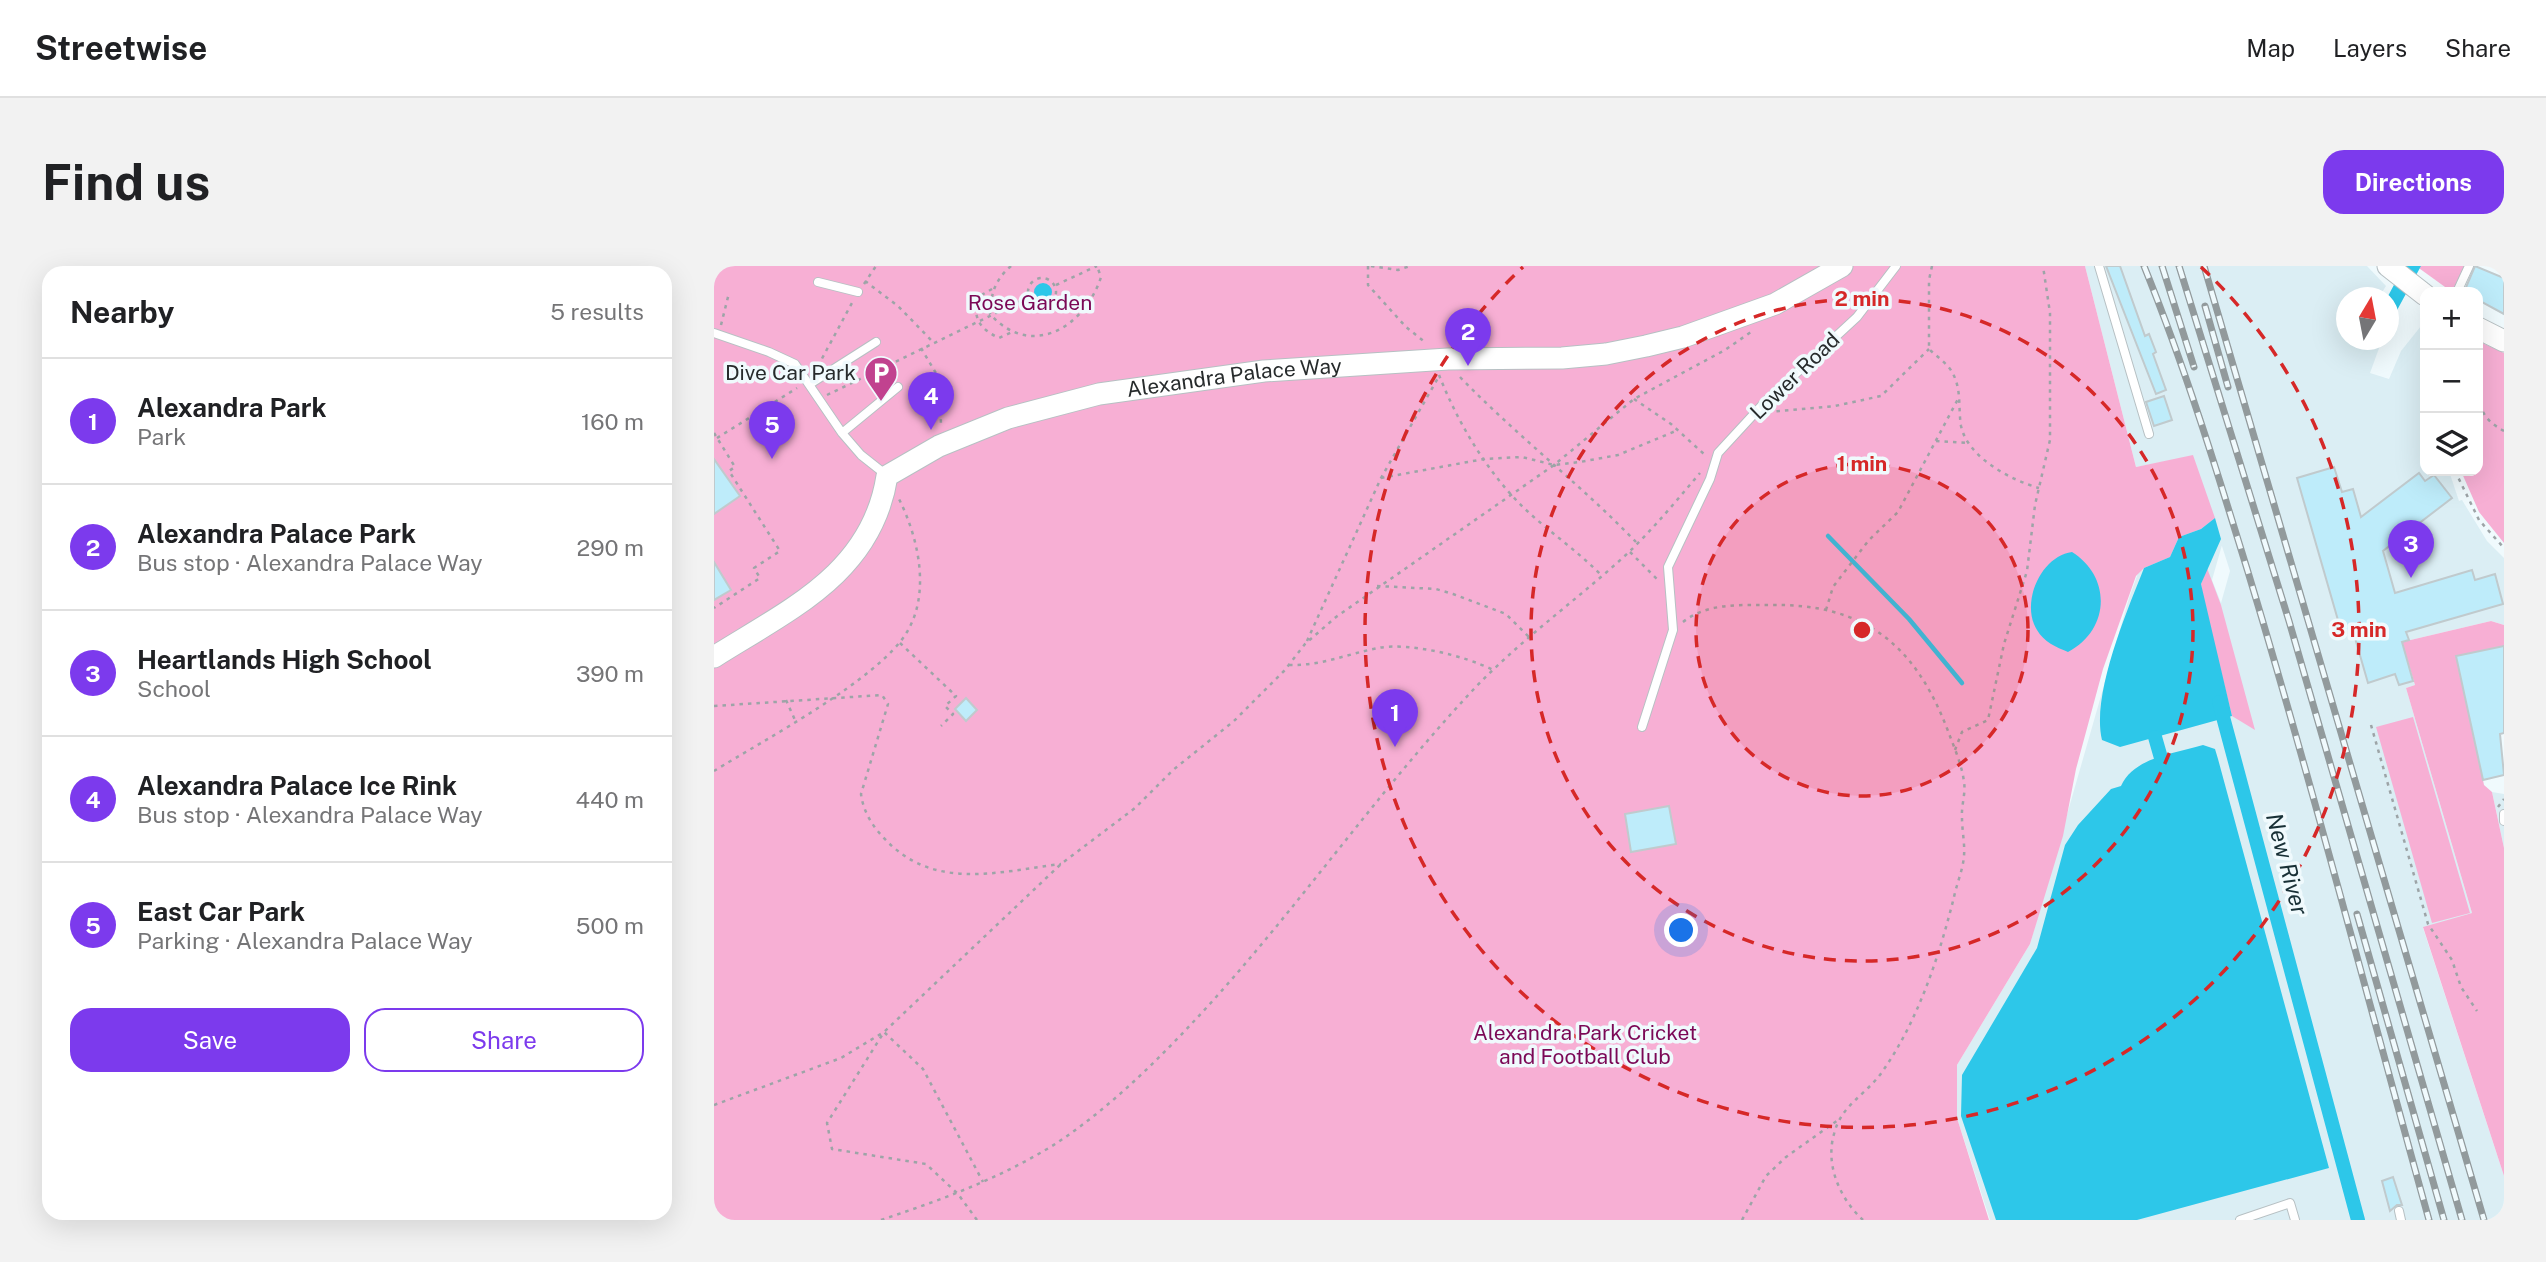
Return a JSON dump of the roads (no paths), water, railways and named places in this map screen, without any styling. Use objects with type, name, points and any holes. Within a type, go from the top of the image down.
[{"type":"street","name":"Alexandra Palace Way","points":[[887,476],[939,446],[998,422],[1099,394],[1264,371],[1447,368],[1606,354],[1646,346],[1683,337],[1775,304],[1842,266]]},
{"type":"street","points":[[2483,330],[2504,341]]},
{"type":"street","points":[[714,657],[806,598],[842,569],[869,534],[884,497],[887,476]]},
{"type":"lane","name":"Lower Road","points":[[1642,727],[1673,630],[1668,567],[1710,479],[1718,453],[1759,409],[1857,317],[1896,266]]},
{"type":"lane","points":[[2099,266],[2149,433]]},
{"type":"lane","points":[[2459,287],[2469,266]]},
{"type":"lane","points":[[818,282],[858,292]]},
{"type":"lane","points":[[714,333],[795,364],[842,433],[861,455],[887,476]]},
{"type":"lane","points":[[810,384],[876,342]]},
{"type":"lane","points":[[842,433],[898,387]]},
{"type":"lane","points":[[2501,811],[2504,821]]},
{"type":"lane","points":[[2239,1220],[2290,1203],[2295,1220]]},
{"type":"water","points":[[2404,266],[2421,266],[2399,307],[2399,287],[2393,287]]},
{"type":"water","points":[[1043,283],[1049,286],[1052,292],[1049,298],[1043,301],[1037,298],[1034,292],[1037,286]]},
{"type":"water","points":[[2215,518],[2221,539],[2201,584],[2232,716],[2120,747],[2102,740],[2100,721],[2106,677],[2120,629],[2144,568],[2170,557],[2179,537],[2201,529]]},
{"type":"water","points":[[2072,552],[2094,575],[2101,603],[2092,631],[2068,652],[2043,638],[2032,619],[2031,607],[2036,582],[2043,571],[2061,555]]},
{"type":"water","points":[[2203,745],[2215,749],[2218,759],[2329,1168],[2137,1220],[1996,1220],[1961,1116],[1962,1075],[2037,948],[2065,845],[2078,825],[2111,789],[2121,786],[2135,769],[2156,758]]},
{"type":"waterway","points":[[1828,536],[1909,619],[1962,683]]},
{"type":"waterway","name":"New River","points":[[2219,702],[2358,1220]]},
{"type":"waterway","points":[[2155,737],[2161,758]]},
{"type":"railway","points":[[2144,266],[2212,456],[2248,572],[2429,1220]]},
{"type":"railway","points":[[2162,266],[2194,367]]},
{"type":"railway","points":[[2179,266],[2289,621],[2462,1220]]},
{"type":"railway","points":[[2204,266],[2484,1220]]},
{"type":"railway","points":[[2205,306],[2228,387]]},
{"type":"railway","points":[[2357,914],[2444,1220]]},
{"type":"place","name":"Alexandra Palace Park","points":[[1468,366]]},
{"type":"place","name":"Dive Car Park","points":[[881,403]]},
{"type":"place","name":"Alexandra Palace Ice Rink","points":[[931,430]]},
{"type":"place","name":"East Car Park","points":[[772,459]]},
{"type":"place","name":"Heartlands High School","points":[[2411,578]]},
{"type":"place","name":"Alexandra Park","points":[[1395,747]]},
{"type":"park label","name":"Rose Garden","points":[[1030,303]]},
{"type":"park label","name":"Alexandra Park Cricket and Football Club","points":[[1585,1045]]}]
